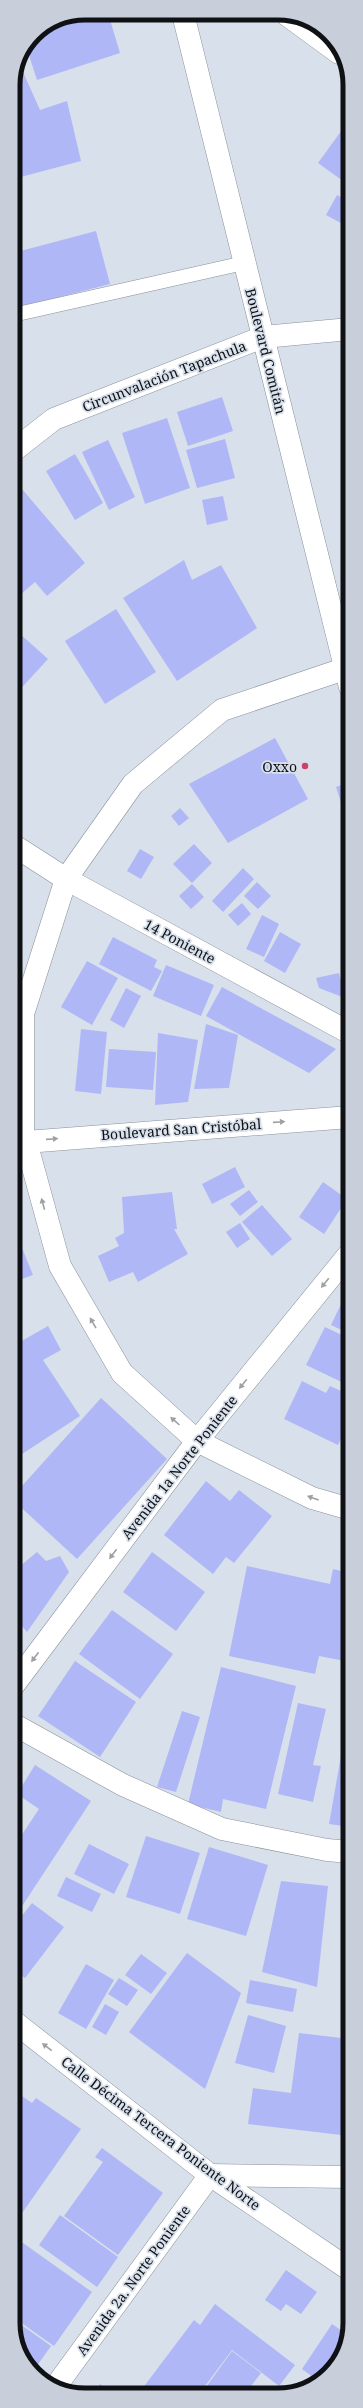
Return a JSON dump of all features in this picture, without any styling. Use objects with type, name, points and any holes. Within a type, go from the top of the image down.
[{"type":"street","name":"Boulevard Comitán","points":[[184,20],[343,654]]},
{"type":"street","points":[[298,23],[331,47]]},
{"type":"street","name":"Circunvalación Tapachula","points":[[20,446],[54,419],[263,337],[343,330]]},
{"type":"street","points":[[20,1139],[23,1131],[23,1014],[66,879],[133,784],[222,710],[343,675]]},
{"type":"street","name":"14 Poniente","points":[[20,849],[66,879],[343,1028]]},
{"type":"street","name":"Boulevard San Cristóbal","points":[[20,1142],[343,1118]]},
{"type":"street","points":[[20,1145],[60,1266],[122,1373],[197,1441],[312,1498],[343,1507]]},
{"type":"street","name":"Avenida 1a Norte Poniente","points":[[20,1677],[197,1441],[343,1262]]},
{"type":"street","points":[[20,1728],[123,1785],[222,1829],[327,1850],[343,1851]]},
{"type":"street","name":"Calle Décima Tercera Poniente Norte","points":[[20,2026],[210,2175],[343,2265]]},
{"type":"street","points":[[210,2175],[343,2177]]},
{"type":"street","name":"Avenida 2a. Norte Poniente","points":[[59,2382],[210,2175]]},
{"type":"lane","points":[[20,313],[244,263]]},
{"type":"building","points":[[110,20],[120,53],[37,80],[28,54],[39,39],[60,25],[72,21]]},
{"type":"building","points":[[22,69],[40,110],[67,101],[81,161],[20,177],[20,85]]},
{"type":"building","points":[[343,129],[343,181],[318,163]]},
{"type":"building","points":[[337,195],[343,198],[343,224],[326,215]]},
{"type":"building","points":[[96,231],[110,284],[20,307],[20,251]]},
{"type":"building","points":[[222,397],[233,431],[188,446],[177,412]]},
{"type":"building","points":[[167,418],[190,488],[145,504],[122,433]]},
{"type":"building","points":[[225,439],[235,478],[197,488],[186,450]]},
{"type":"building","points":[[108,440],[135,497],[109,510],[82,452]]},
{"type":"building","points":[[75,454],[103,503],[75,520],[46,471]]},
{"type":"building","points":[[22,489],[85,563],[47,596],[35,582],[20,595],[20,491]]},
{"type":"building","points":[[223,496],[228,520],[207,525],[202,500]]},
{"type":"building","points":[[184,560],[192,580],[221,565],[257,628],[177,681],[123,598]]},
{"type":"building","points":[[116,609],[156,672],[105,704],[65,641]]},
{"type":"building","points":[[20,634],[48,659],[20,689]]},
{"type":"building","points":[[275,738],[308,799],[228,843],[189,784]]},
{"type":"building","points":[[343,784],[343,809],[336,787]]},
{"type":"building","points":[[180,808],[189,818],[179,826],[171,816]]},
{"type":"building","points":[[194,844],[212,863],[192,883],[173,864]]},
{"type":"building","points":[[140,849],[154,857],[141,879],[127,871]]},
{"type":"building","points":[[243,868],[254,879],[223,912],[212,901]]},
{"type":"building","points":[[257,882],[271,896],[258,909],[244,896]]},
{"type":"building","points":[[192,884],[204,897],[191,909],[179,896]]},
{"type":"building","points":[[242,903],[251,914],[238,926],[228,915]]},
{"type":"building","points":[[262,915],[279,924],[264,957],[246,949]]},
{"type":"building","points":[[280,932],[301,944],[285,973],[264,961]]},
{"type":"building","points":[[113,937],[157,960],[154,967],[162,971],[151,991],[99,964]]},
{"type":"building","points":[[87,961],[118,978],[92,1025],[61,1007]]},
{"type":"building","points":[[166,965],[214,985],[201,1016],[153,996]]},
{"type":"building","points":[[339,973],[343,990],[343,997],[319,988],[316,978]]},
{"type":"building","points":[[222,987],[336,1049],[309,1073],[206,1016]]},
{"type":"building","points":[[126,988],[141,996],[124,1028],[110,1020]]},
{"type":"building","points":[[206,1024],[238,1035],[229,1088],[194,1089]]},
{"type":"building","points":[[81,1029],[107,1032],[101,1094],[75,1091]]},
{"type":"building","points":[[158,1033],[198,1040],[188,1102],[155,1105]]},
{"type":"building","points":[[109,1049],[156,1052],[153,1090],[106,1087]]},
{"type":"building","points":[[235,1167],[245,1187],[212,1204],[202,1184]]},
{"type":"building","points":[[323,1182],[343,1196],[343,1205],[324,1234],[299,1217]]},
{"type":"building","points":[[249,1190],[258,1202],[240,1216],[230,1204]]},
{"type":"building","points":[[172,1192],[177,1229],[174,1229],[188,1254],[138,1282],[133,1272],[109,1282],[98,1256],[119,1246],[115,1238],[124,1233],[122,1197]]},
{"type":"building","points":[[262,1205],[292,1239],[272,1256],[242,1222]]},
{"type":"building","points":[[240,1223],[250,1239],[237,1248],[226,1232]]},
{"type":"building","points":[[22,1248],[33,1275],[22,1279],[20,1274],[20,1249]]},
{"type":"building","points":[[343,1300],[343,1331],[331,1325]]},
{"type":"building","points":[[48,1326],[61,1350],[43,1360],[80,1416],[20,1455],[20,1342]]},
{"type":"building","points":[[325,1327],[343,1336],[343,1383],[306,1365]]},
{"type":"building","points":[[302,1381],[326,1393],[330,1386],[343,1392],[343,1435],[338,1445],[284,1419]]},
{"type":"building","points":[[101,1398],[167,1459],[77,1559],[20,1506],[20,1488]]},
{"type":"building","points":[[206,1481],[230,1501],[239,1490],[272,1516],[234,1563],[226,1557],[213,1574],[164,1535]]},
{"type":"building","points":[[37,1552],[46,1561],[60,1556],[69,1572],[27,1632],[20,1624],[20,1566]]},
{"type":"building","points":[[152,1552],[205,1592],[176,1631],[123,1592]]},
{"type":"building","points":[[247,1566],[330,1584],[333,1569],[343,1571],[343,1661],[319,1656],[315,1674],[229,1656]]},
{"type":"building","points":[[112,1610],[173,1654],[140,1699],[79,1654]]},
{"type":"building","points":[[75,1661],[136,1702],[100,1757],[38,1716]]},
{"type":"building","points":[[221,1667],[296,1686],[266,1809],[223,1799],[221,1812],[188,1804]]},
{"type":"building","points":[[298,1703],[326,1709],[313,1765],[321,1766],[313,1802],[278,1794]]},
{"type":"building","points":[[182,1711],[200,1717],[176,1792],[157,1787]]},
{"type":"building","points":[[343,1744],[343,1826],[329,1824]]},
{"type":"building","points":[[35,1765],[91,1801],[20,1909],[20,1838],[39,1809],[20,1796],[20,1789]]},
{"type":"building","points":[[146,1836],[200,1853],[180,1914],[126,1897]]},
{"type":"building","points":[[89,1844],[129,1864],[114,1894],[74,1874]]},
{"type":"building","points":[[209,1847],[268,1865],[246,1936],[187,1919]]},
{"type":"building","points":[[66,1877],[101,1894],[92,1912],[57,1896]]},
{"type":"building","points":[[281,1881],[328,1886],[317,1987],[262,1972]]},
{"type":"building","points":[[32,1903],[64,1927],[25,1978],[20,1974],[20,1918]]},
{"type":"building","points":[[187,1953],[241,1993],[205,2089],[129,2032]]},
{"type":"building","points":[[141,1954],[167,1973],[151,1994],[125,1975]]},
{"type":"building","points":[[86,1964],[114,1980],[86,2029],[58,2013]]},
{"type":"building","points":[[119,1978],[138,1990],[127,2006],[108,1994]]},
{"type":"building","points":[[250,1980],[297,1989],[293,2012],[246,2003]]},
{"type":"building","points":[[105,2004],[119,2012],[106,2035],[92,2027]]},
{"type":"building","points":[[248,2015],[286,2026],[274,2073],[235,2063]]},
{"type":"building","points":[[299,2033],[343,2038],[343,2135],[248,2124],[253,2088],[291,2093]]},
{"type":"building","points":[[20,2095],[32,2103],[36,2098],[81,2129],[20,2216],[20,2121],[23,2117],[20,2121]]},
{"type":"building","points":[[102,2148],[163,2193],[118,2255],[64,2216],[103,2162],[95,2157]]},
{"type":"building","points":[[60,2215],[118,2257],[97,2287],[39,2245]]},
{"type":"building","points":[[20,2241],[92,2292],[54,2346],[20,2322]]},
{"type":"building","points":[[286,2270],[317,2292],[301,2314],[286,2304],[281,2311],[265,2300]]},
{"type":"building","points":[[215,2304],[295,2365],[279,2386],[232,2350],[204,2388],[143,2388],[194,2320],[200,2325]]},
{"type":"building","points":[[20,2324],[51,2346],[36,2366],[25,2348],[21,2336]]},
{"type":"building","points":[[332,2324],[342,2331],[340,2344],[334,2356],[318,2375],[314,2377],[302,2369]]},
{"type":"building","points":[[232,2351],[261,2373],[250,2388],[205,2388]]},
{"type":"building","points":[[100,2384],[105,2388],[97,2388]]},
{"type":"place","name":"Oxxo","points":[[305,766]]}]
